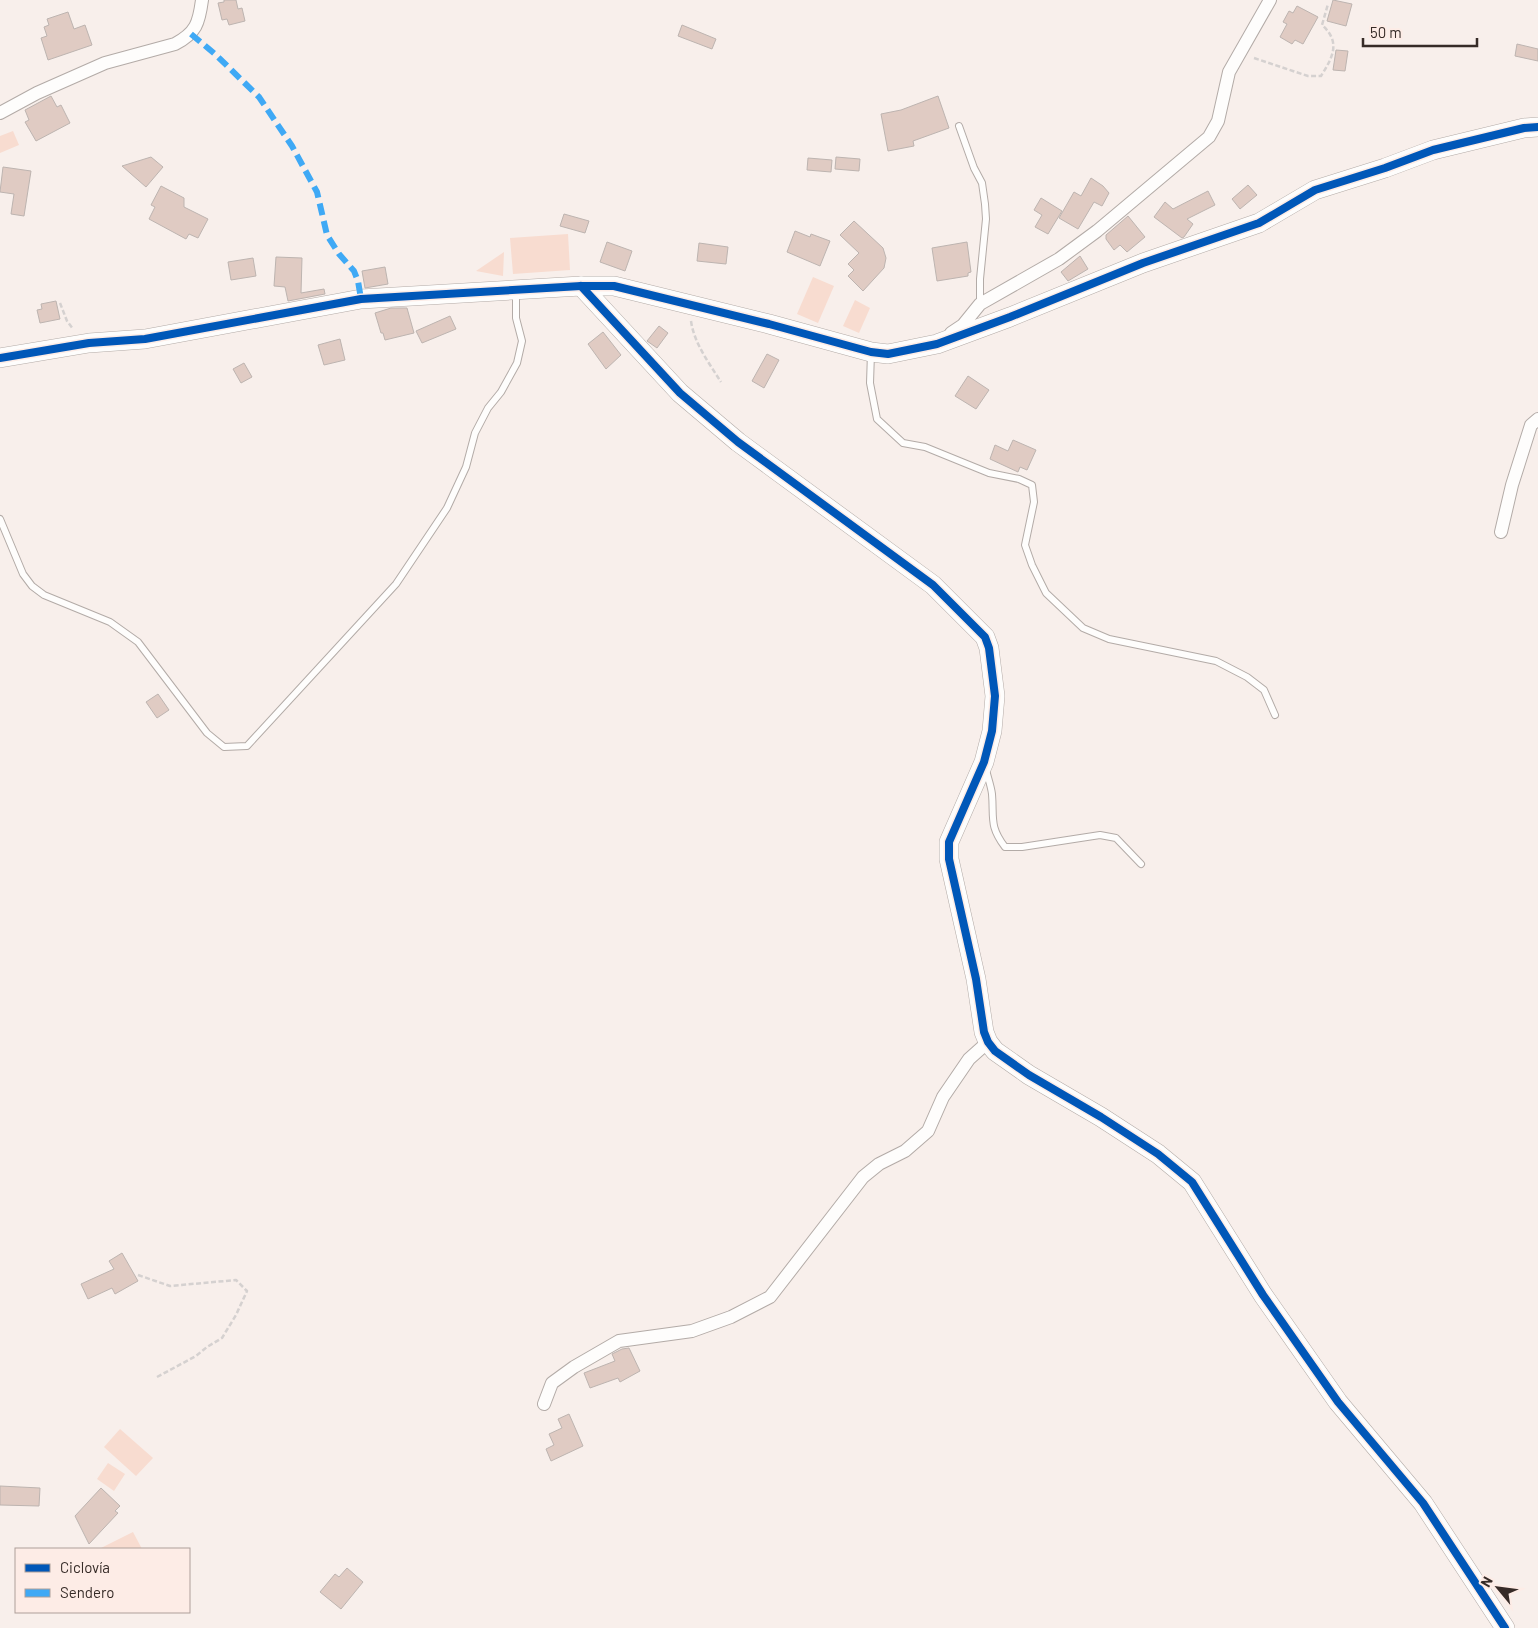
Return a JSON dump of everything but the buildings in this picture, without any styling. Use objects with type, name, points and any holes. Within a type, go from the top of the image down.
[{"type":"street","points":[[0,114],[37,93],[106,62],[175,44],[185,39],[197,26],[202,0]]},
{"type":"street","points":[[937,344],[963,324],[980,304],[1059,258],[1097,231],[1209,137],[1218,121],[1229,72],[1270,0]]},
{"type":"street","points":[[0,358],[89,343],[145,339],[361,299],[581,286],[614,286],[871,352],[888,354],[937,344],[1010,317],[1143,263],[1259,223],[1316,190],[1385,168],[1433,150],[1524,128],[1538,127]]},
{"type":"street","points":[[581,286],[680,393],[738,442],[933,585],[985,638],[989,648],[995,696],[992,731],[984,762],[949,842],[949,859],[988,1042],[995,1051],[1029,1076],[1158,1154],[1192,1182],[1279,1318],[1338,1402],[1423,1503],[1505,1628]]},
{"type":"street","points":[[1501,532],[1512,485],[1532,425],[1538,419]]},
{"type":"street","points":[[544,1404],[552,1383],[574,1367],[619,1341],[692,1331],[731,1317],[770,1297],[862,1177],[879,1164],[906,1151],[928,1131],[943,1097],[969,1059],[988,1042]]},
{"type":"lane","points":[[960,126],[974,168],[982,183],[985,204],[986,219],[980,279],[980,304]]},
{"type":"lane","points":[[0,519],[23,574],[32,586],[44,595],[110,622],[138,642],[207,733],[224,747],[247,746],[396,584],[447,508],[466,467],[475,432],[517,363],[522,341],[516,318],[516,289]]},
{"type":"lane","points":[[871,352],[870,383],[877,419],[903,442],[925,447],[989,473],[1019,479],[1032,485],[1034,502],[1025,546],[1027,552],[1046,593],[1083,628],[1109,639],[1216,661],[1247,677],[1264,690],[1276,715]]},
{"type":"lane","points":[[984,762],[992,792],[992,823],[998,838],[1005,847],[1022,847],[1100,834],[1116,838],[1141,864]]},
{"type":"path","points":[[1234,63],[1246,56],[1308,76],[1321,76],[1330,62],[1334,44],[1330,33],[1322,25],[1328,4]]},
{"type":"path","points":[[60,303],[67,321],[76,334],[89,343]]},
{"type":"path","points":[[689,304],[692,329],[702,351],[721,382]]},
{"type":"path","points":[[138,1275],[170,1286],[236,1280],[247,1291],[222,1338],[196,1356],[157,1377]]},
{"type":"shaded area","points":[[13,131],[19,145],[0,153],[0,136]]},
{"type":"shaded area","points":[[568,234],[570,270],[513,274],[510,238]]},
{"type":"shaded area","points":[[504,252],[503,276],[476,271]]},
{"type":"shaded area","points":[[813,277],[834,286],[818,323],[797,314]]},
{"type":"shaded area","points":[[855,300],[870,308],[859,333],[843,326]]},
{"type":"shaded area","points":[[120,1429],[153,1458],[136,1476],[104,1447]]},
{"type":"shaded area","points":[[108,1463],[125,1474],[114,1491],[97,1479]]},
{"type":"shaded area","points":[[133,1532],[141,1548],[101,1548]]},
{"type":"marked path","points":[[191,34],[215,54],[259,97],[292,146],[317,192],[327,235],[339,254],[354,271],[361,299]]},
{"type":"cycle path","points":[[0,358],[89,343],[145,339],[361,299],[581,286],[614,286],[769,324],[871,352],[888,354],[937,344],[1010,317],[1143,263],[1259,223],[1315,190],[1385,168],[1433,150],[1524,128],[1538,127]]},
{"type":"cycle path","points":[[581,286],[680,393],[738,442],[933,585],[985,637],[989,648],[995,696],[992,731],[984,762],[949,842],[949,859],[976,979],[984,1032],[988,1042],[995,1051],[1029,1075],[1101,1117],[1158,1154],[1192,1182],[1263,1295],[1338,1402],[1423,1503],[1505,1628]]}]
